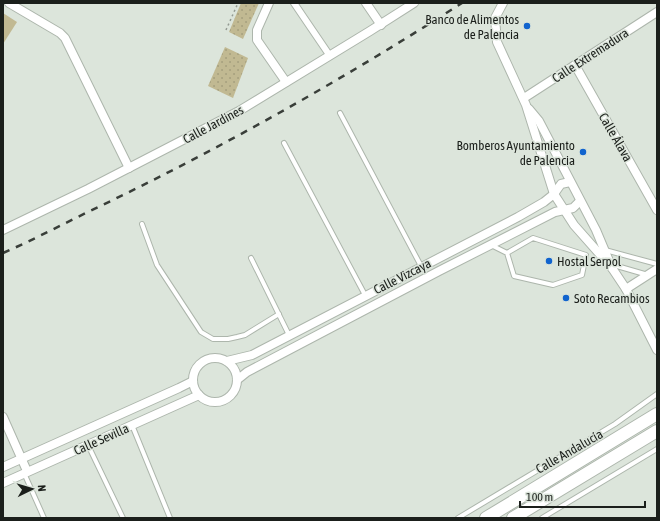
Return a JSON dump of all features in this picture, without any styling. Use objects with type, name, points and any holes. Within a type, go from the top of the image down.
[{"type":"main road","name":"Calle Andalucía","points":[[486,518],[657,414]]},
{"type":"main road","points":[[513,518],[657,432]]},
{"type":"street","points":[[9,3],[60,33],[65,38],[129,168]]},
{"type":"street","points":[[269,3],[257,30],[257,40],[286,82]]},
{"type":"street","points":[[294,3],[330,56]]},
{"type":"street","points":[[366,3],[380,25]]},
{"type":"street","name":"Calle Jardines","points":[[3,230],[129,168],[238,111],[330,56],[414,3]]},
{"type":"street","points":[[503,3],[495,18],[497,42],[525,102],[554,194],[574,225],[601,251],[611,266],[626,289],[657,350]]},
{"type":"street","name":"Calle Extremadura","points":[[525,102],[575,65],[657,12]]},
{"type":"street","name":"Calle Álava","points":[[575,65],[657,210]]},
{"type":"street","points":[[525,102],[539,121],[596,230],[601,251]]},
{"type":"street","name":"Calle Vizcaya","points":[[228,361],[252,354],[518,217],[544,202],[554,194],[561,184],[570,182]]},
{"type":"street","name":"Calle Vizcaya","points":[[237,380],[247,372],[368,308],[555,212],[573,208],[580,201]]},
{"type":"street","points":[[626,289],[657,270]]},
{"type":"street","points":[[365,295],[368,308]]},
{"type":"street","points":[[217,357],[228,361],[235,370],[237,380],[237,386],[230,396],[217,402],[208,401],[199,396],[194,387],[193,381],[195,370],[198,365],[205,360],[217,357]]},
{"type":"street","name":"Calle Sevilla","points":[[3,467],[193,381]]},
{"type":"street","name":"Calle Sevilla","points":[[3,483],[199,396]]},
{"type":"street","points":[[3,417],[22,459],[26,472]]},
{"type":"lane","points":[[340,113],[421,266]]},
{"type":"lane","points":[[284,143],[365,295]]},
{"type":"lane","points":[[142,224],[157,265],[201,332],[213,339],[228,339],[237,337],[245,335],[279,314]]},
{"type":"lane","points":[[506,253],[533,238],[586,255],[601,251],[657,264]]},
{"type":"lane","points":[[490,245],[506,253],[514,276],[553,285],[582,275],[586,255]]},
{"type":"lane","points":[[251,258],[290,335]]},
{"type":"lane","points":[[611,266],[648,275]]},
{"type":"lane","name":"Calle Andalucía","points":[[458,518],[615,424],[657,394]]},
{"type":"lane","points":[[132,425],[170,518]]},
{"type":"lane","points":[[87,445],[122,518]]},
{"type":"lane","points":[[542,518],[657,449]]},
{"type":"lane","points":[[26,472],[44,518]]},
{"type":"path","points":[[226,30],[238,3]]},
{"type":"shaded area","points":[[241,3],[259,3],[243,39],[229,32]]},
{"type":"shaded area","points":[[3,13],[17,22],[3,44]]},
{"type":"shaded area","points":[[225,47],[248,58],[233,98],[208,86]]},
{"type":"railway","points":[[3,253],[138,188],[232,139],[325,87],[417,32],[462,3]]},
{"type":"place","name":"Banco de Alimentos de Palencia","points":[[527,26]]},
{"type":"place","name":"Bomberos Ayuntamiento de Palencia","points":[[583,152]]},
{"type":"place","name":"Hostal Serpol","points":[[549,261]]},
{"type":"place","name":"Soto Recambios","points":[[566,298]]}]
